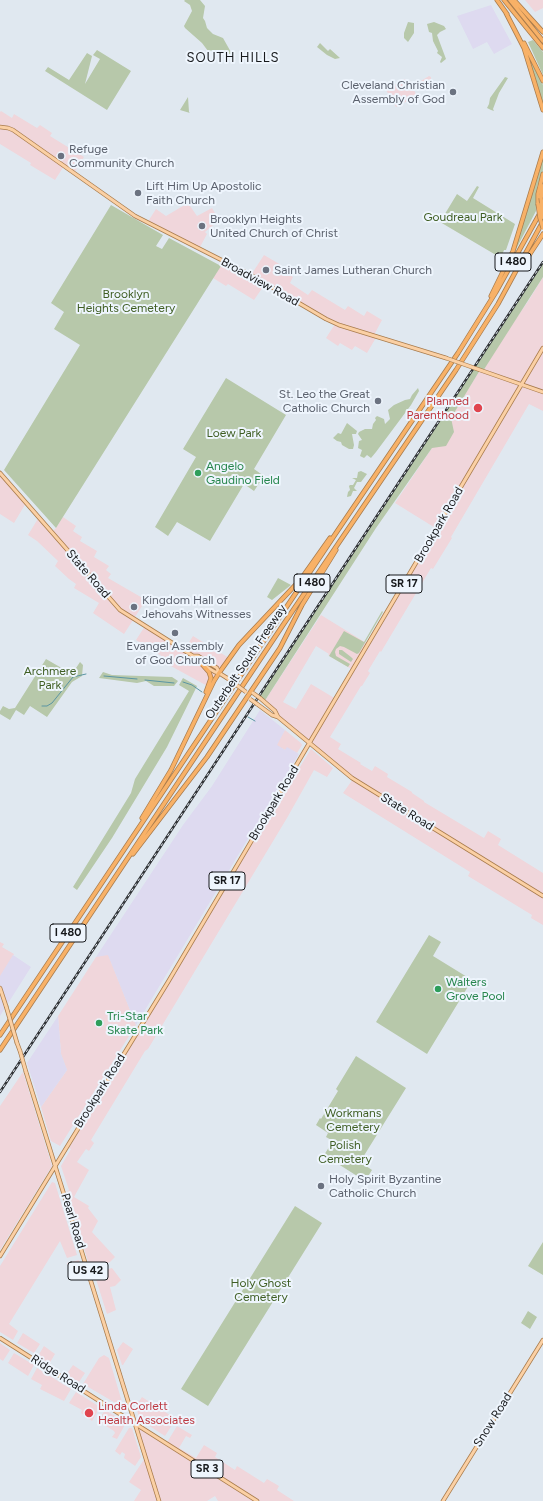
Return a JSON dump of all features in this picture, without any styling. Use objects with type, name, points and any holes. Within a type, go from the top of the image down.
[{"type":"highway","points":[[498,0],[520,35],[543,81]]},
{"type":"highway","points":[[504,0],[543,48]]},
{"type":"highway","points":[[510,0],[543,40]]},
{"type":"highway","points":[[514,0],[543,32]]},
{"type":"highway","points":[[506,13],[524,48],[543,110]]},
{"type":"highway","points":[[481,317],[513,251],[543,152]]},
{"type":"highway","points":[[543,174],[538,194],[540,218],[543,228]]},
{"type":"highway","points":[[543,186],[541,198],[543,217]]},
{"type":"highway","name":"Outerbelt South Freeway","points":[[0,1035],[453,361],[507,273],[543,207]]},
{"type":"highway","name":"Outerbelt South Freeway","points":[[0,1050],[343,536],[456,370],[514,277],[543,222]]},
{"type":"highway","points":[[514,277],[543,234]]},
{"type":"highway","points":[[136,831],[174,765],[200,709],[219,673],[242,641],[301,579],[326,543],[338,530]]},
{"type":"highway","points":[[121,869],[199,769],[247,693],[283,642],[302,605],[335,553],[343,536]]},
{"type":"highway","points":[[200,709],[210,680],[209,672],[201,664]]},
{"type":"main road","name":"Broadview Road","points":[[0,127],[13,130],[135,216],[251,276],[326,319],[446,358],[543,392]]},
{"type":"main road","name":"Brookpark Road","points":[[0,1256],[163,989],[543,348]]},
{"type":"main road","name":"State Road","points":[[0,473],[120,610],[193,656],[195,660],[201,664],[227,678],[247,693],[257,704],[272,715],[278,717],[353,778],[543,896]]},
{"type":"main road","name":"State Road","points":[[193,656],[198,656],[218,668],[219,673]]},
{"type":"main road","name":"State Road","points":[[247,693],[253,693],[260,698],[275,711],[278,717]]},
{"type":"main road","name":"Pearl Road","points":[[0,988],[159,1501]]},
{"type":"main road","name":"Ridge Road","points":[[0,1338],[257,1501]]},
{"type":"main road","name":"Snow Road","points":[[443,1501],[543,1340]]},
{"type":"shaded area","points":[[525,0],[543,0],[543,8],[535,12]]},
{"type":"shaded area","points":[[491,5],[512,44],[494,54],[487,42],[473,49],[457,16]]},
{"type":"shaded area","points":[[429,76],[431,79],[413,88],[417,96],[396,107],[386,90],[404,79],[416,84]]},
{"type":"shaded area","points":[[1,111],[12,118],[14,114],[37,128],[40,125],[52,133],[50,136],[84,157],[74,173],[64,166],[55,180],[0,144]]},
{"type":"shaded area","points":[[188,203],[197,216],[212,208],[219,220],[205,232],[207,234],[199,249],[147,223],[156,209],[166,216]]},
{"type":"shaded area","points":[[264,255],[281,265],[279,269],[293,277],[290,283],[308,295],[312,290],[345,310],[348,306],[364,316],[367,311],[382,320],[374,335],[377,336],[367,353],[355,346],[352,350],[340,343],[338,346],[326,338],[335,324],[265,284],[254,300],[228,284],[226,286],[213,278],[223,262],[251,275]]},
{"type":"shaded area","points":[[543,277],[543,411],[529,404],[451,537],[452,538],[433,569],[431,568],[381,652],[380,651],[368,671],[370,673],[330,737],[341,744],[338,749],[361,763],[360,764],[372,771],[375,766],[388,774],[387,777],[412,792],[424,802],[484,838],[488,831],[501,839],[498,845],[543,873],[543,925],[531,918],[532,915],[468,876],[470,872],[343,793],[353,779],[278,717],[275,711],[264,702],[321,615],[368,644],[437,529],[395,503],[432,448],[480,370],[529,300]],"holes":[[[316,646],[329,654],[328,655],[353,670],[336,699],[311,684],[296,709],[283,702]]]},
{"type":"shaded area","points":[[0,473],[26,503],[14,523],[0,514]]},
{"type":"shaded area","points":[[39,517],[52,532],[63,517],[76,526],[73,531],[82,537],[80,541],[97,551],[94,557],[109,566],[106,570],[111,574],[108,578],[146,600],[124,634],[93,613],[99,603],[74,588],[76,584],[55,566],[58,561],[37,541],[28,535]]},
{"type":"shaded area","points":[[145,626],[184,650],[193,636],[229,658],[211,688],[169,665],[171,662],[136,640]]},
{"type":"shaded area","points":[[260,710],[285,730],[277,745],[285,750],[287,747],[299,754],[136,1025],[108,955],[96,957],[183,825],[212,786]]},
{"type":"shaded area","points":[[285,730],[301,743],[302,745],[297,753],[287,748],[285,750],[276,745]]},
{"type":"shaded area","points":[[311,749],[333,768],[327,777],[314,770],[287,818],[148,1049],[145,1051],[91,1140],[94,1143],[89,1151],[86,1149],[77,1162],[89,1170],[74,1197],[89,1206],[88,1208],[98,1221],[92,1232],[115,1257],[110,1262],[101,1266],[90,1268],[67,1192],[69,1190],[61,1166],[71,1149],[69,1148],[298,767],[300,767]]},
{"type":"shaded area","points":[[0,942],[4,944],[2,947],[14,954],[0,977]]},
{"type":"shaded area","points":[[108,954],[136,1025],[60,1146],[51,1141],[41,1107],[67,1070],[61,1054],[58,1016],[96,957]]},
{"type":"shaded area","points":[[13,955],[31,967],[0,1016],[0,976]]},
{"type":"shaded area","points":[[58,1016],[61,1054],[67,1070],[41,1107],[27,1063]]},
{"type":"shaded area","points":[[23,1072],[52,1166],[0,1250],[0,1106]]},
{"type":"shaded area","points":[[52,1182],[55,1183],[77,1255],[67,1258],[60,1241],[9,1324],[18,1331],[13,1340],[0,1332],[0,1266]]},
{"type":"shaded area","points":[[79,1260],[83,1273],[72,1277],[67,1263]]},
{"type":"shaded area","points":[[112,1268],[121,1280],[115,1286],[110,1287],[116,1310],[107,1314],[94,1273]]},
{"type":"shaded area","points":[[23,1333],[40,1344],[34,1353],[17,1343]]},
{"type":"shaded area","points":[[123,1342],[133,1349],[122,1365],[117,1350]]},
{"type":"shaded area","points":[[0,1343],[10,1350],[3,1361],[0,1359]]},
{"type":"shaded area","points":[[44,1346],[55,1354],[49,1364],[38,1356]]},
{"type":"shaded area","points":[[14,1353],[34,1365],[28,1376],[8,1363]]},
{"type":"shaded area","points":[[104,1355],[109,1358],[122,1402],[119,1405],[83,1384],[99,1358]]},
{"type":"shaded area","points":[[73,1365],[85,1373],[79,1382],[66,1375]]},
{"type":"shaded area","points":[[37,1368],[71,1389],[64,1401],[40,1389],[42,1385],[31,1379]]},
{"type":"shaded area","points":[[76,1392],[100,1407],[92,1421],[81,1413],[82,1410],[69,1403]]},
{"type":"shaded area","points":[[142,1397],[176,1419],[165,1436],[140,1420],[136,1406]]},
{"type":"shaded area","points":[[105,1410],[126,1423],[117,1439],[112,1437],[115,1433],[114,1431],[98,1421]]},
{"type":"shaded area","points":[[135,1424],[166,1444],[177,1426],[192,1435],[190,1438],[186,1436],[179,1448],[196,1458],[204,1445],[217,1453],[215,1457],[235,1470],[237,1466],[264,1483],[267,1479],[279,1486],[277,1490],[294,1501],[218,1501],[215,1496],[207,1501],[134,1501],[141,1490],[129,1482],[145,1458]]},
{"type":"shaded area","points":[[129,1428],[132,1428],[141,1457],[135,1466],[124,1458],[125,1454],[122,1452],[120,1455],[115,1451]]},
{"type":"green space","points":[[200,0],[205,6],[203,18],[207,28],[213,34],[223,38],[232,54],[228,57],[214,50],[208,51],[202,43],[185,28],[184,26],[192,11],[190,5],[184,1]]},
{"type":"green space","points":[[408,22],[414,23],[414,33],[408,42],[404,38],[404,33]]},
{"type":"green space","points":[[434,22],[444,26],[446,29],[437,35],[446,59],[441,63],[442,57],[437,53],[438,51],[433,41],[432,33],[429,32],[427,24]]},
{"type":"green space","points":[[533,40],[543,52],[543,75],[528,42]]},
{"type":"green space","points":[[320,43],[328,51],[330,49],[340,58],[335,59],[327,55],[317,47]]},
{"type":"green space","points":[[97,50],[131,71],[107,110],[45,71],[48,67],[69,80],[87,53],[92,56],[85,84],[100,59],[93,55]]},
{"type":"green space","points":[[529,57],[543,85],[543,107],[528,58]]},
{"type":"green space","points":[[505,77],[508,78],[499,93],[493,109],[494,111],[487,108],[490,98]]},
{"type":"green space","points":[[188,97],[189,112],[190,113],[180,110]]},
{"type":"green space","points":[[543,157],[543,170],[537,187],[536,211],[514,253],[513,252]]},
{"type":"green space","name":"Goudreau Park","points":[[477,186],[479,187],[473,198],[515,224],[506,250],[504,250],[501,258],[440,222],[457,194],[467,201]]},
{"type":"green space","name":"Brooklyn Heights Cemetery","points":[[111,205],[163,235],[156,246],[162,249],[169,238],[221,266],[56,528],[4,470],[80,345],[54,329],[64,312],[51,303]]},
{"type":"green space","points":[[543,262],[543,277],[483,371],[480,370],[451,418],[454,432],[446,446],[432,448],[376,528],[264,702],[258,698]]},
{"type":"green space","name":"Loew Park","points":[[226,378],[286,415],[254,469],[264,476],[254,491],[244,484],[210,541],[177,522],[168,536],[155,527],[196,457],[183,449]]},
{"type":"green space","points":[[418,388],[419,391],[411,405],[371,458],[367,455],[364,458],[360,456],[362,450],[358,448],[359,441],[362,440],[358,434],[359,432],[365,429],[372,429],[377,416],[384,419],[385,424],[390,419],[388,410],[394,405],[410,399]]},
{"type":"green space","points":[[347,423],[357,431],[356,434],[352,434],[354,445],[353,449],[349,449],[342,445],[341,442],[333,438],[338,433],[341,434]]},
{"type":"green space","points":[[361,471],[367,474],[361,482],[357,482],[354,488],[357,491],[353,491],[351,496],[347,497],[350,490],[349,486],[353,485],[356,480],[352,478],[357,478],[358,472]]},
{"type":"green space","points":[[278,578],[291,585],[272,600],[267,597]]},
{"type":"green space","points":[[382,611],[383,612],[359,653],[357,654],[340,646],[336,649],[336,656],[350,664],[348,667],[329,656],[344,631],[364,642]]},
{"type":"green space","points":[[339,650],[342,650],[353,659],[351,662],[339,654]]},
{"type":"green space","name":"Archmere Park","points":[[46,659],[72,674],[80,662],[83,665],[82,676],[72,682],[47,717],[30,706],[24,715],[16,710],[10,720],[0,714],[3,706],[9,709],[15,708]]},
{"type":"green space","points":[[103,672],[112,675],[172,677],[178,681],[174,686],[154,686],[146,681],[137,683],[99,678]]},
{"type":"green space","points":[[183,678],[197,686],[167,747],[112,838],[77,890],[73,887],[131,793],[135,779],[189,691],[179,685]]},
{"type":"green space","points":[[429,935],[441,942],[433,956],[472,980],[427,1054],[376,1022]]},
{"type":"green space","points":[[356,1056],[406,1088],[360,1162],[372,1170],[365,1181],[324,1155],[333,1141],[326,1137],[328,1133],[316,1125],[338,1091],[336,1089]]},
{"type":"green space","name":"Holy Ghost Cemetery","points":[[295,1206],[322,1223],[208,1406],[181,1389]]},
{"type":"green space","points":[[543,1242],[543,1275],[528,1266]]},
{"type":"green space","points":[[528,1311],[537,1317],[530,1329],[521,1323]]},
{"type":"waterway","points":[[42,706],[47,706],[52,703],[73,677],[86,674]]},
{"type":"waterway","points":[[104,676],[137,679]]},
{"type":"waterway","points":[[145,680],[174,683]]},
{"type":"waterway","points":[[183,682],[192,685],[202,692]]},
{"type":"waterway","points":[[248,717],[255,721]]},
{"type":"railway","points":[[0,1092],[543,262]]},
{"type":"place","name":"Cleveland Christian Assembly of God","points":[[453,92]]},
{"type":"place","name":"Refuge Community Church","points":[[61,156]]},
{"type":"place","name":"Lift Him Up Apostolic Faith Church","points":[[138,193]]},
{"type":"place","name":"Brooklyn Heights United Church of Christ","points":[[202,226]]},
{"type":"place","name":"Saint James Lutheran Church","points":[[266,270]]},
{"type":"place","name":"St. Leo the Great Catholic Church","points":[[378,401]]},
{"type":"place","name":"Planned Parenthood","points":[[478,408]]},
{"type":"place","name":"Angelo Gaudino Field","points":[[198,473]]},
{"type":"place","name":"Kingdom Hall of Jehovahs Witnesses","points":[[134,607]]},
{"type":"place","name":"Evangel Assembly of God Church","points":[[175,633]]},
{"type":"place","name":"Walters Grove Pool","points":[[438,989]]},
{"type":"place","name":"Tri-Star Skate Park","points":[[99,1023]]},
{"type":"place","name":"Holy Spirit Byzantine Catholic Church","points":[[321,1186]]},
{"type":"place","name":"Linda Corlett Health Associates","points":[[89,1413]]},
{"type":"district","name":"SOUTH HILLS","points":[[233,58]]},
{"type":"park label","name":"Workmans Cemetery","points":[[353,1120]]},
{"type":"park label","name":"Polish Cemetery","points":[[345,1152]]}]
